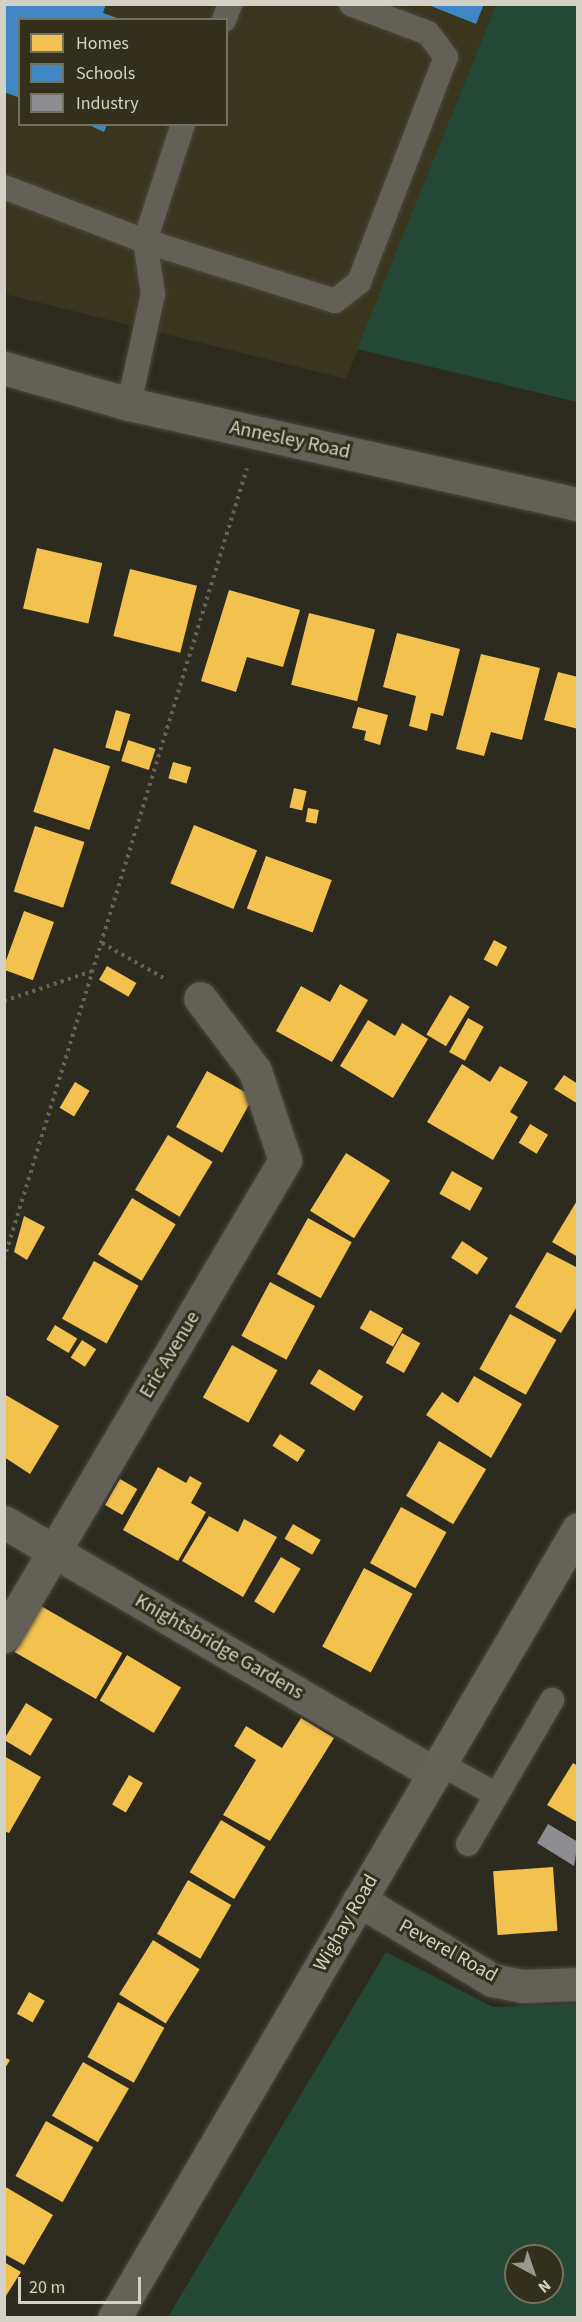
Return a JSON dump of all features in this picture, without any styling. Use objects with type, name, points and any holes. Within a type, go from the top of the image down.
[{"type":"main road","name":"Wighay Road","points":[[114,2318],[578,1529]]},
{"type":"street","name":"Annesley Road","points":[[4,368],[129,404],[578,504]]},
{"type":"street","name":"Eric Avenue","points":[[4,1636],[285,1160],[255,1071],[200,998]]},
{"type":"street","name":"Knightsbridge Gardens","points":[[4,1522],[437,1768]]},
{"type":"street","name":"Peverel Road","points":[[359,1900],[492,1980],[524,1986],[578,1984]]},
{"type":"lane","points":[[4,188],[145,241],[335,301],[359,282],[446,57],[428,33],[351,4]]},
{"type":"lane","points":[[129,404],[153,294],[145,241],[182,126]]},
{"type":"lane","points":[[468,1844],[495,1794],[552,1700]]},
{"type":"lane","points":[[437,1768],[495,1794]]},
{"type":"path","points":[[4,1259],[258,432]]},
{"type":"path","points":[[102,944],[200,998]]},
{"type":"path","points":[[4,1001],[93,970]]},
{"type":"shaded area","points":[[4,5],[496,5],[346,379],[5,294]]},
{"type":"green space","points":[[496,5],[577,5],[577,402],[357,349]]},
{"type":"green space","points":[[386,1952],[493,2007],[577,2004],[577,2317],[168,2317]]},
{"type":"building: Homes","points":[[37,548],[102,563],[88,623],[23,608]]},
{"type":"building: Homes","points":[[130,569],[197,586],[180,653],[113,636]]},
{"type":"building: Homes","points":[[229,590],[300,610],[283,667],[247,657],[236,692],[201,681]]},
{"type":"building: Homes","points":[[309,613],[375,629],[357,701],[291,685]]},
{"type":"building: Homes","points":[[397,633],[460,649],[443,716],[431,713],[427,731],[409,726],[416,696],[383,687]]},
{"type":"building: Homes","points":[[481,654],[540,668],[522,740],[491,732],[484,756],[456,749]]},
{"type":"building: Homes","points":[[558,672],[578,677],[578,729],[544,720]]},
{"type":"building: Homes","points":[[358,707],[388,715],[380,745],[364,740],[366,731],[352,728]]},
{"type":"building: Homes","points":[[116,710],[130,714],[120,752],[105,747]]},
{"type":"building: Homes","points":[[128,740],[156,749],[149,770],[121,761]]},
{"type":"building: Homes","points":[[54,748],[110,766],[89,830],[33,812]]},
{"type":"building: Homes","points":[[173,762],[191,767],[187,784],[168,778]]},
{"type":"building: Homes","points":[[294,788],[307,791],[302,810],[290,807]]},
{"type":"building: Homes","points":[[308,808],[319,810],[316,824],[306,822]]},
{"type":"building: Homes","points":[[194,825],[257,850],[233,909],[170,883]]},
{"type":"building: Homes","points":[[35,826],[84,842],[63,908],[14,892]]},
{"type":"building: Homes","points":[[266,856],[332,880],[313,933],[247,909]]},
{"type":"building: Homes","points":[[24,911],[54,922],[33,980],[4,970]]},
{"type":"building: Homes","points":[[494,940],[507,947],[497,966],[484,959]]},
{"type":"building: Homes","points":[[107,966],[136,983],[128,997],[99,980]]},
{"type":"building: Homes","points":[[340,984],[368,1000],[332,1062],[276,1031],[301,986],[330,1002]]},
{"type":"building: Homes","points":[[450,995],[470,1007],[446,1046],[426,1034]]},
{"type":"building: Homes","points":[[468,1018],[484,1027],[465,1061],[449,1052]]},
{"type":"building: Homes","points":[[368,1020],[395,1036],[402,1023],[428,1039],[393,1098],[340,1066]]},
{"type":"building: Homes","points":[[462,1064],[490,1082],[500,1066],[528,1082],[510,1112],[518,1117],[493,1160],[427,1122]]},
{"type":"building: Homes","points":[[207,1071],[253,1097],[222,1153],[176,1127]]},
{"type":"building: Homes","points":[[564,1075],[578,1084],[578,1104],[554,1089]]},
{"type":"building: Homes","points":[[75,1082],[90,1091],[74,1116],[60,1108]]},
{"type":"building: Homes","points":[[530,1124],[548,1135],[537,1154],[519,1143]]},
{"type":"building: Homes","points":[[168,1135],[213,1162],[180,1217],[135,1190]]},
{"type":"building: Homes","points":[[346,1153],[390,1181],[354,1238],[310,1211]]},
{"type":"building: Homes","points":[[452,1171],[483,1188],[470,1211],[439,1194]]},
{"type":"building: Homes","points":[[132,1198],[176,1224],[142,1281],[98,1255]]},
{"type":"building: Homes","points":[[578,1199],[578,1257],[552,1242]]},
{"type":"building: Homes","points":[[24,1216],[45,1227],[27,1260],[14,1252]]},
{"type":"building: Homes","points":[[308,1218],[352,1242],[321,1298],[277,1274]]},
{"type":"building: Homes","points":[[462,1241],[488,1258],[477,1275],[451,1258]]},
{"type":"building: Homes","points":[[547,1252],[578,1268],[578,1305],[561,1333],[515,1307]]},
{"type":"building: Homes","points":[[94,1261],[139,1286],[107,1343],[62,1319]]},
{"type":"building: Homes","points":[[270,1282],[315,1306],[286,1360],[241,1336]]},
{"type":"building: Homes","points":[[370,1310],[403,1328],[393,1347],[360,1328]]},
{"type":"building: Homes","points":[[510,1314],[556,1340],[526,1395],[479,1369]]},
{"type":"building: Homes","points":[[55,1325],[77,1338],[69,1353],[46,1340]]},
{"type":"building: Homes","points":[[402,1333],[420,1343],[404,1373],[386,1363]]},
{"type":"building: Homes","points":[[82,1340],[96,1349],[85,1367],[71,1358]]},
{"type":"building: Homes","points":[[232,1345],[277,1370],[248,1423],[203,1397]]},
{"type":"building: Homes","points":[[319,1369],[363,1397],[354,1411],[310,1383]]},
{"type":"building: Homes","points":[[474,1376],[522,1404],[491,1458],[426,1415],[442,1392],[458,1403]]},
{"type":"building: Homes","points":[[4,1394],[59,1426],[30,1474],[4,1457]]},
{"type":"building: Homes","points":[[280,1434],[305,1450],[298,1462],[272,1446]]},
{"type":"building: Homes","points":[[439,1441],[486,1469],[453,1524],[406,1496]]},
{"type":"building: Homes","points":[[158,1467],[186,1483],[190,1476],[202,1483],[191,1503],[206,1512],[178,1561],[123,1530]]},
{"type":"building: Homes","points":[[120,1479],[137,1489],[122,1515],[105,1505]]},
{"type":"building: Homes","points":[[401,1507],[446,1532],[415,1588],[370,1563]]},
{"type":"building: Homes","points":[[209,1516],[238,1532],[244,1519],[277,1537],[243,1597],[182,1561]]},
{"type":"building: Homes","points":[[293,1524],[321,1540],[312,1555],[284,1539]]},
{"type":"building: Homes","points":[[281,1557],[301,1569],[274,1613],[254,1602]]},
{"type":"building: Homes","points":[[364,1568],[413,1594],[371,1672],[322,1647]]},
{"type":"building: Homes","points":[[41,1606],[122,1653],[96,1699],[14,1652]]},
{"type":"building: Homes","points":[[127,1655],[181,1687],[154,1733],[100,1700]]},
{"type":"building: Homes","points":[[26,1703],[53,1719],[30,1756],[4,1740]]},
{"type":"building: Homes","points":[[301,1718],[334,1738],[270,1841],[223,1815],[256,1760],[234,1746],[246,1726],[282,1748]]},
{"type":"building: Homes","points":[[4,1756],[41,1777],[9,1833],[4,1831]]},
{"type":"building: Homes","points":[[573,1763],[578,1766],[578,1823],[547,1805]]},
{"type":"building: Homes","points":[[129,1775],[143,1783],[126,1812],[112,1804]]},
{"type":"building: Homes","points":[[221,1820],[266,1847],[234,1899],[190,1872]]},
{"type":"building: Homes","points":[[553,1867],[557,1931],[498,1935],[493,1871]]},
{"type":"building: Homes","points":[[188,1880],[231,1905],[200,1959],[157,1934]]},
{"type":"building: Homes","points":[[153,1940],[200,1969],[166,2023],[119,1994]]},
{"type":"building: Homes","points":[[29,1992],[45,2001],[33,2023],[17,2014]]},
{"type":"building: Homes","points":[[118,2002],[164,2028],[134,2083],[87,2057]]},
{"type":"building: Homes","points":[[4,2057],[10,2060],[4,2070]]},
{"type":"building: Homes","points":[[83,2062],[129,2088],[98,2142],[52,2116]]},
{"type":"building: Homes","points":[[46,2121],[93,2147],[63,2202],[15,2176]]},
{"type":"building: Homes","points":[[4,2186],[53,2215],[24,2265],[4,2254]]},
{"type":"building: Homes","points":[[4,2262],[21,2272],[4,2299]]},
{"type":"building: Schools","points":[[4,4],[106,4],[103,13],[117,18],[18,18],[18,97],[4,92]]},
{"type":"building: Schools","points":[[426,4],[484,4],[476,24]]},
{"type":"building: Schools","points":[[91,126],[106,126],[104,132]]},
{"type":"building: Industry","points":[[548,1824],[578,1842],[574,1866],[537,1843]]}]
